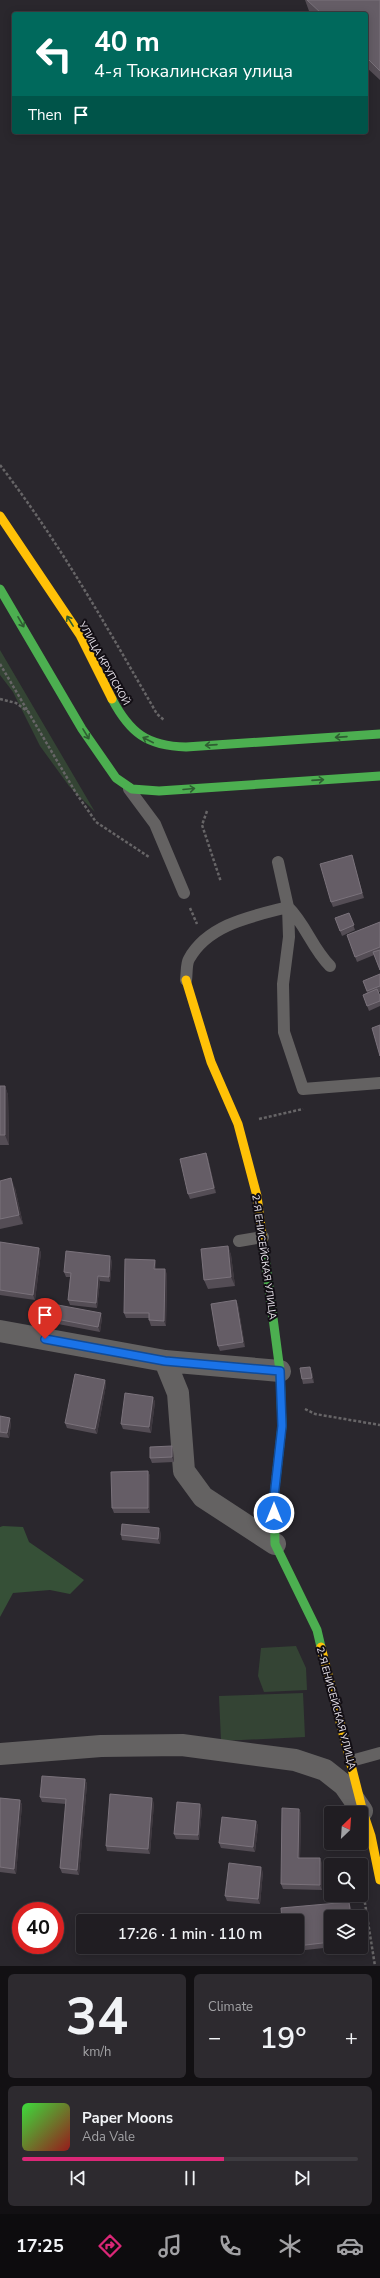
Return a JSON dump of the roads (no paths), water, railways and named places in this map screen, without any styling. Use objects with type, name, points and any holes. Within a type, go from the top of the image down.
[{"type":"main road","name":"УЛИЦА КРУПСКОЙ","points":[[0,516],[44,580],[90,653],[118,710],[135,732],[149,742],[167,747],[186,747],[380,734]]},
{"type":"main road","points":[[0,588],[86,735],[106,766],[128,788],[159,792],[380,776]]},
{"type":"main road","name":"2-Я ЕНИСЕЙСКАЯ УЛИЦА","points":[[186,980],[211,1062],[238,1124],[258,1196],[280,1371],[282,1426],[274,1497],[275,1544],[317,1630],[362,1806]]},
{"type":"main road","name":"2-Я ЕНИСЕЙСКАЯ УЛИЦА","points":[[368,1827],[380,1880]]},
{"type":"street","points":[[0,1331],[165,1361],[280,1371]]},
{"type":"street","points":[[165,1361],[178,1393],[184,1471],[203,1497],[275,1544]]},
{"type":"street","points":[[0,1754],[101,1746],[182,1745],[295,1760],[325,1770],[344,1785],[359,1806]]},
{"type":"lane","points":[[128,788],[155,824],[184,893]]},
{"type":"lane","points":[[278,862],[288,907],[289,937],[283,984],[284,1032],[303,1090],[380,1083]]},
{"type":"lane","points":[[186,980],[188,960],[204,941],[224,927],[239,920],[288,907]]},
{"type":"lane","points":[[288,907],[300,920],[320,956],[330,966]]},
{"type":"lane","points":[[239,1241],[263,1238]]},
{"type":"lane","points":[[351,1761],[380,1753]]}]
